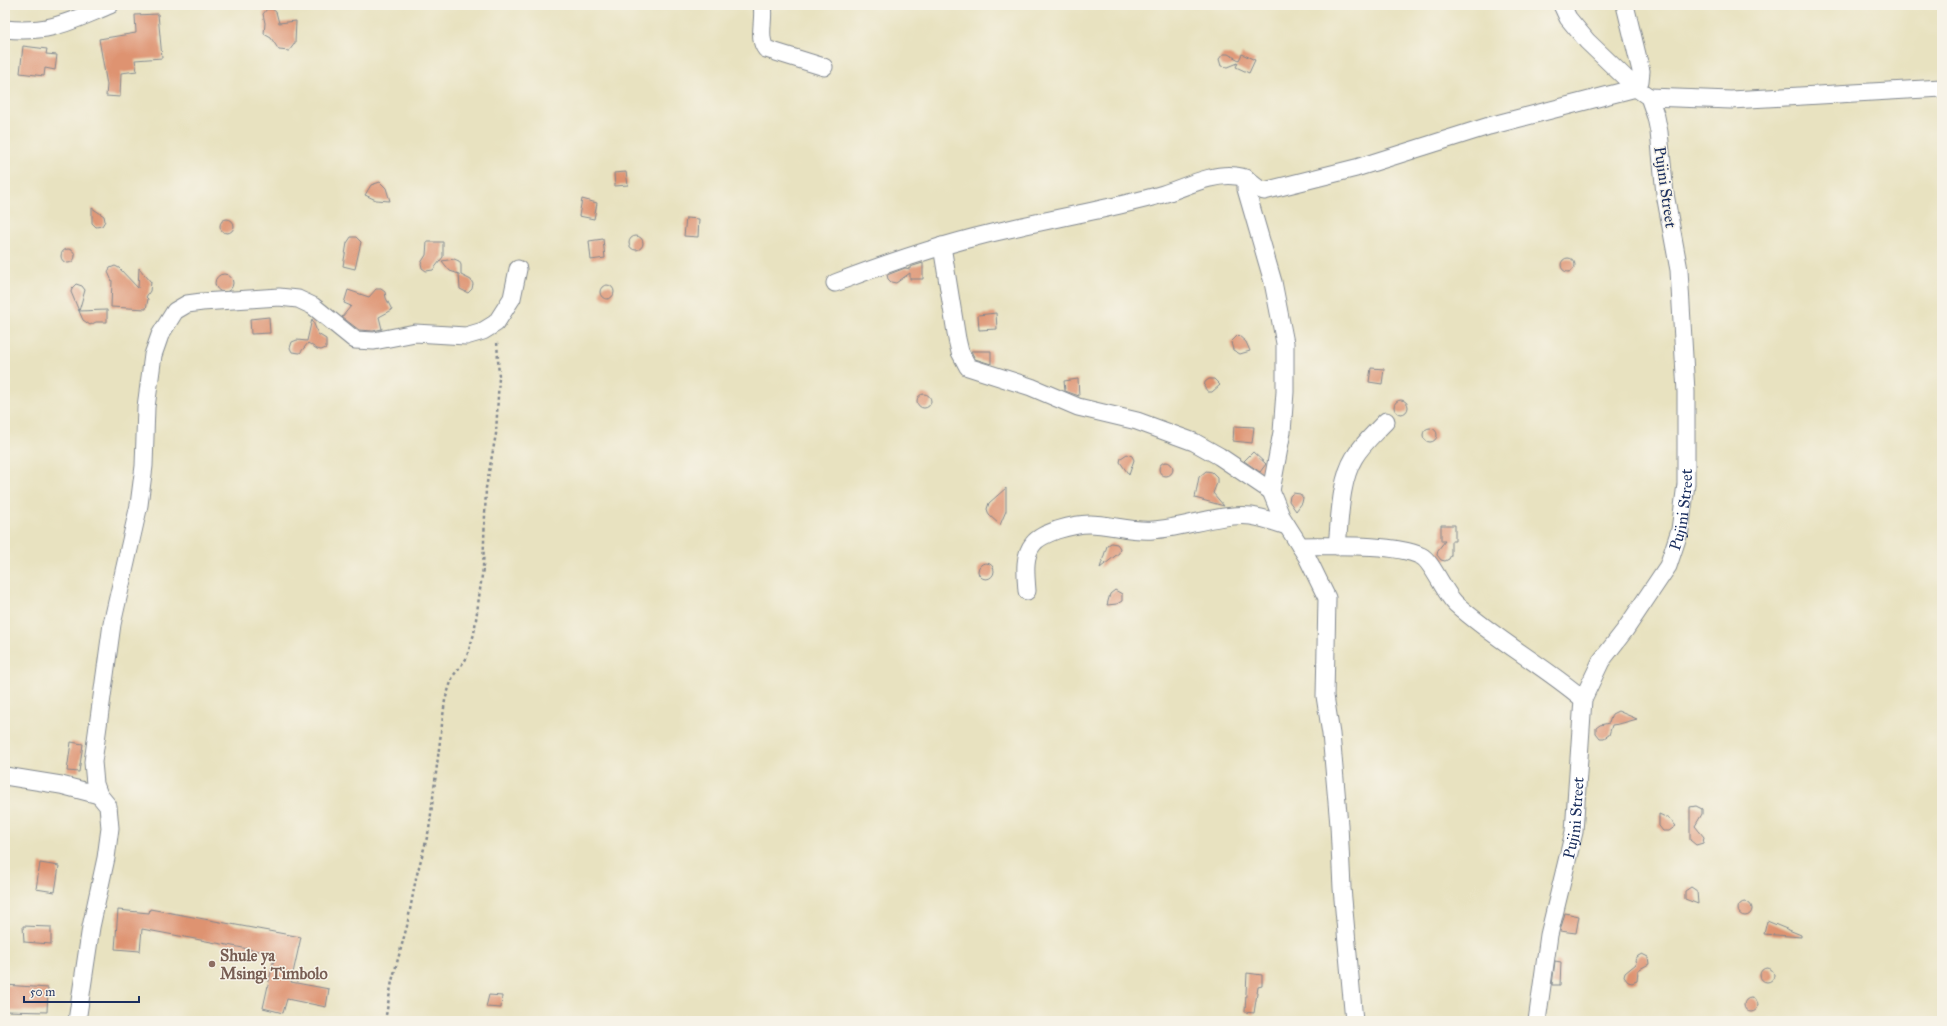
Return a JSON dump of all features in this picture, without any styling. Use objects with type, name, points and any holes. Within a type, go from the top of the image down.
[{"type":"street","points":[[5,29],[26,31],[49,28],[110,5]]},
{"type":"street","points":[[762,5],[764,25],[761,38],[766,49],[824,67]]},
{"type":"street","name":"Pujini Street","points":[[1537,1021],[1549,935],[1574,832],[1583,699],[1601,661],[1625,630],[1668,566],[1680,530],[1686,484],[1686,392],[1679,270],[1665,194],[1660,132],[1656,117],[1642,93],[1587,41],[1568,18],[1562,5]]},
{"type":"street","points":[[1625,5],[1640,70],[1642,93]]},
{"type":"street","points":[[835,282],[905,256],[1010,228],[1123,204],[1218,177],[1234,176],[1246,178],[1259,189],[1264,191],[1356,168],[1489,126],[1642,93],[1731,100],[1942,88]]},
{"type":"street","points":[[1246,178],[1246,189],[1273,282],[1285,343],[1285,392],[1282,425],[1272,491],[1286,526],[1300,546],[1327,598],[1325,696],[1331,734],[1339,825],[1342,888],[1354,1021]]},
{"type":"street","points":[[942,246],[957,339],[960,352],[968,366],[1031,387],[1078,407],[1137,421],[1194,442],[1219,456],[1272,491]]},
{"type":"street","points":[[77,1021],[91,927],[106,858],[110,828],[108,806],[99,795],[93,775],[93,762],[112,624],[139,505],[144,466],[148,384],[153,355],[160,335],[176,311],[187,304],[279,297],[298,299],[313,306],[351,338],[365,342],[415,332],[466,336],[483,331],[496,323],[512,298],[518,269]]},
{"type":"street","points":[[1337,546],[1346,477],[1357,454],[1386,421]]},
{"type":"street","points":[[1027,591],[1028,552],[1034,543],[1048,533],[1068,526],[1088,524],[1134,530],[1153,530],[1241,516],[1266,519],[1286,526]]},
{"type":"street","points":[[1300,546],[1337,546],[1391,549],[1414,553],[1424,557],[1450,598],[1458,606],[1491,634],[1566,684],[1583,699]]},
{"type":"street","points":[[5,776],[61,785],[99,795]]},
{"type":"path","points":[[385,1021],[392,981],[407,926],[416,878],[428,830],[445,700],[453,676],[466,659],[474,634],[483,568],[486,488],[496,434],[499,370],[496,323]]},
{"type":"building","points":[[267,9],[272,9],[276,12],[279,23],[296,21],[295,43],[289,51],[279,50],[271,38],[264,34],[265,23],[263,14]]},
{"type":"building","points":[[158,14],[162,58],[135,60],[137,71],[121,73],[120,97],[106,96],[107,85],[99,39],[136,33],[135,15]]},
{"type":"building","points":[[23,46],[47,49],[46,54],[57,55],[55,70],[45,68],[44,76],[20,73]]},
{"type":"building","points":[[1223,54],[1228,54],[1239,60],[1242,54],[1255,60],[1249,73],[1236,67],[1238,63],[1228,67],[1221,66],[1219,59]]},
{"type":"building","points":[[626,172],[628,185],[615,186],[614,173]]},
{"type":"building","points":[[380,182],[386,188],[390,201],[376,200],[365,195],[371,185]]},
{"type":"building","points":[[582,199],[597,203],[594,219],[579,216]]},
{"type":"building","points":[[92,208],[104,216],[105,221],[102,226],[96,227],[92,223]]},
{"type":"building","points":[[686,218],[699,219],[698,237],[684,236]]},
{"type":"building","points":[[227,219],[232,221],[234,226],[232,231],[227,233],[222,231],[220,226],[222,221]]},
{"type":"building","points":[[636,236],[641,238],[643,243],[641,248],[636,250],[631,248],[629,243],[631,238]]},
{"type":"building","points":[[351,237],[356,237],[361,242],[355,269],[343,266],[347,243]]},
{"type":"building","points":[[603,239],[605,258],[591,260],[589,241]]},
{"type":"building","points":[[427,242],[443,242],[443,257],[433,270],[426,271],[422,268],[421,263],[426,255]]},
{"type":"building","points":[[68,249],[73,251],[75,256],[73,261],[68,263],[63,261],[61,256],[63,251]]},
{"type":"building","points":[[1568,258],[1573,260],[1575,265],[1573,270],[1568,272],[1563,270],[1561,265],[1563,260]]},
{"type":"building","points":[[454,259],[459,261],[461,265],[461,275],[471,280],[473,284],[472,289],[468,293],[460,289],[459,274],[450,271],[442,261]]},
{"type":"building","points":[[923,263],[923,279],[910,279],[910,273],[896,283],[891,282],[888,279],[887,275],[905,268],[910,269],[910,267]]},
{"type":"building","points":[[115,266],[119,268],[138,288],[139,268],[151,282],[150,291],[146,297],[148,299],[146,309],[111,307],[112,281],[108,272],[110,268]]},
{"type":"building","points":[[224,274],[230,277],[233,283],[230,289],[224,292],[218,289],[215,283],[218,277]]},
{"type":"building","points":[[76,284],[82,286],[85,290],[79,311],[71,292],[72,288]]},
{"type":"building","points":[[607,285],[612,287],[614,292],[612,297],[607,299],[602,297],[600,292],[602,287]]},
{"type":"building","points":[[376,289],[381,289],[385,292],[386,298],[392,310],[379,317],[382,329],[373,331],[359,330],[342,317],[351,306],[344,303],[348,290],[369,297]]},
{"type":"building","points":[[107,310],[107,322],[96,322],[90,325],[83,320],[79,311]]},
{"type":"building","points":[[996,313],[997,329],[979,330],[978,315]]},
{"type":"building","points":[[269,317],[270,333],[251,334],[250,319]]},
{"type":"building","points":[[312,319],[318,334],[326,339],[326,348],[321,350],[317,349],[308,343],[300,353],[292,352],[290,348],[292,342],[297,340],[307,341]]},
{"type":"building","points":[[1238,335],[1246,342],[1250,351],[1240,354],[1233,350],[1231,342]]},
{"type":"building","points":[[971,351],[991,351],[991,364],[975,359]]},
{"type":"building","points":[[1371,368],[1384,369],[1382,384],[1369,382]]},
{"type":"building","points":[[1078,379],[1079,396],[1065,391],[1064,381]]},
{"type":"building","points":[[1209,379],[1214,379],[1220,385],[1212,392],[1208,392],[1204,387],[1205,382]]},
{"type":"building","points":[[921,394],[927,394],[931,398],[931,404],[927,408],[921,408],[917,404],[917,398]]},
{"type":"building","points":[[1401,400],[1406,402],[1408,407],[1406,412],[1401,414],[1396,412],[1394,407],[1396,402]]},
{"type":"building","points":[[1234,426],[1254,427],[1252,443],[1233,441]]},
{"type":"building","points":[[1430,428],[1435,430],[1437,435],[1435,440],[1430,442],[1425,440],[1423,435],[1425,430]]},
{"type":"building","points":[[1253,452],[1266,464],[1260,472],[1244,461]]},
{"type":"building","points":[[1127,454],[1132,456],[1134,460],[1129,475],[1120,462],[1121,458]]},
{"type":"building","points":[[1166,462],[1171,464],[1173,469],[1171,474],[1166,476],[1161,474],[1159,469],[1161,464]]},
{"type":"building","points":[[1206,471],[1212,472],[1217,477],[1217,483],[1213,493],[1224,506],[1195,498],[1199,477]]},
{"type":"building","points":[[1006,488],[1006,511],[1000,525],[989,515],[987,509],[989,503]]},
{"type":"building","points":[[1293,493],[1300,494],[1303,498],[1302,503],[1296,511],[1289,501],[1290,496]]},
{"type":"building","points":[[1441,525],[1455,525],[1455,541],[1451,541],[1451,555],[1449,559],[1445,561],[1441,560],[1437,555],[1438,550],[1445,541],[1441,541]]},
{"type":"building","points":[[1111,543],[1117,544],[1120,548],[1119,553],[1100,568],[1107,546]]},
{"type":"building","points":[[986,563],[992,565],[994,571],[992,577],[986,579],[980,577],[978,571],[980,565]]},
{"type":"building","points":[[1115,590],[1122,594],[1122,601],[1117,604],[1107,605],[1110,594]]},
{"type":"building","points":[[1618,711],[1637,719],[1612,725],[1609,735],[1604,738],[1600,738],[1596,733],[1596,728],[1600,725],[1609,723],[1612,714]]},
{"type":"building","points":[[71,742],[83,744],[79,772],[67,771]]},
{"type":"building","points":[[1696,806],[1702,809],[1702,814],[1695,826],[1704,837],[1703,843],[1696,845],[1690,840],[1690,807]]},
{"type":"building","points":[[1659,814],[1670,819],[1676,826],[1669,831],[1663,831],[1659,826]]},
{"type":"building","points":[[40,863],[59,866],[55,892],[36,889]]},
{"type":"building","points":[[1691,887],[1697,891],[1698,904],[1685,899],[1685,891]]},
{"type":"building","points":[[1745,902],[1750,904],[1752,909],[1750,914],[1745,916],[1740,914],[1738,909],[1740,904]]},
{"type":"building","points":[[150,909],[301,937],[291,982],[329,989],[326,1007],[287,999],[283,1013],[263,1008],[275,954],[142,929],[140,951],[115,949],[118,910],[149,913]]},
{"type":"building","points":[[1565,913],[1579,916],[1576,933],[1560,931]]},
{"type":"building","points":[[1767,921],[1801,935],[1801,937],[1764,934]]},
{"type":"building","points":[[23,926],[51,927],[51,944],[24,942]]},
{"type":"building","points":[[1642,954],[1648,957],[1649,964],[1638,970],[1637,981],[1632,983],[1628,982],[1624,977],[1625,973],[1636,964],[1635,960]]},
{"type":"building","points":[[1555,961],[1561,962],[1560,985],[1552,985]]},
{"type":"building","points":[[1767,968],[1772,970],[1774,975],[1772,980],[1767,982],[1762,980],[1760,975],[1762,970]]},
{"type":"building","points":[[1247,973],[1262,975],[1262,986],[1258,987],[1254,1013],[1245,1012]]},
{"type":"building","points":[[5,985],[48,988],[47,1012],[5,1011]]},
{"type":"building","points":[[489,995],[502,996],[501,1008],[486,1007]]},
{"type":"building","points":[[1751,998],[1756,1000],[1758,1005],[1756,1010],[1751,1012],[1746,1010],[1744,1005],[1746,1000]]},
{"type":"place","name":"Shule ya Msingi Timbolo","points":[[212,964]]}]
